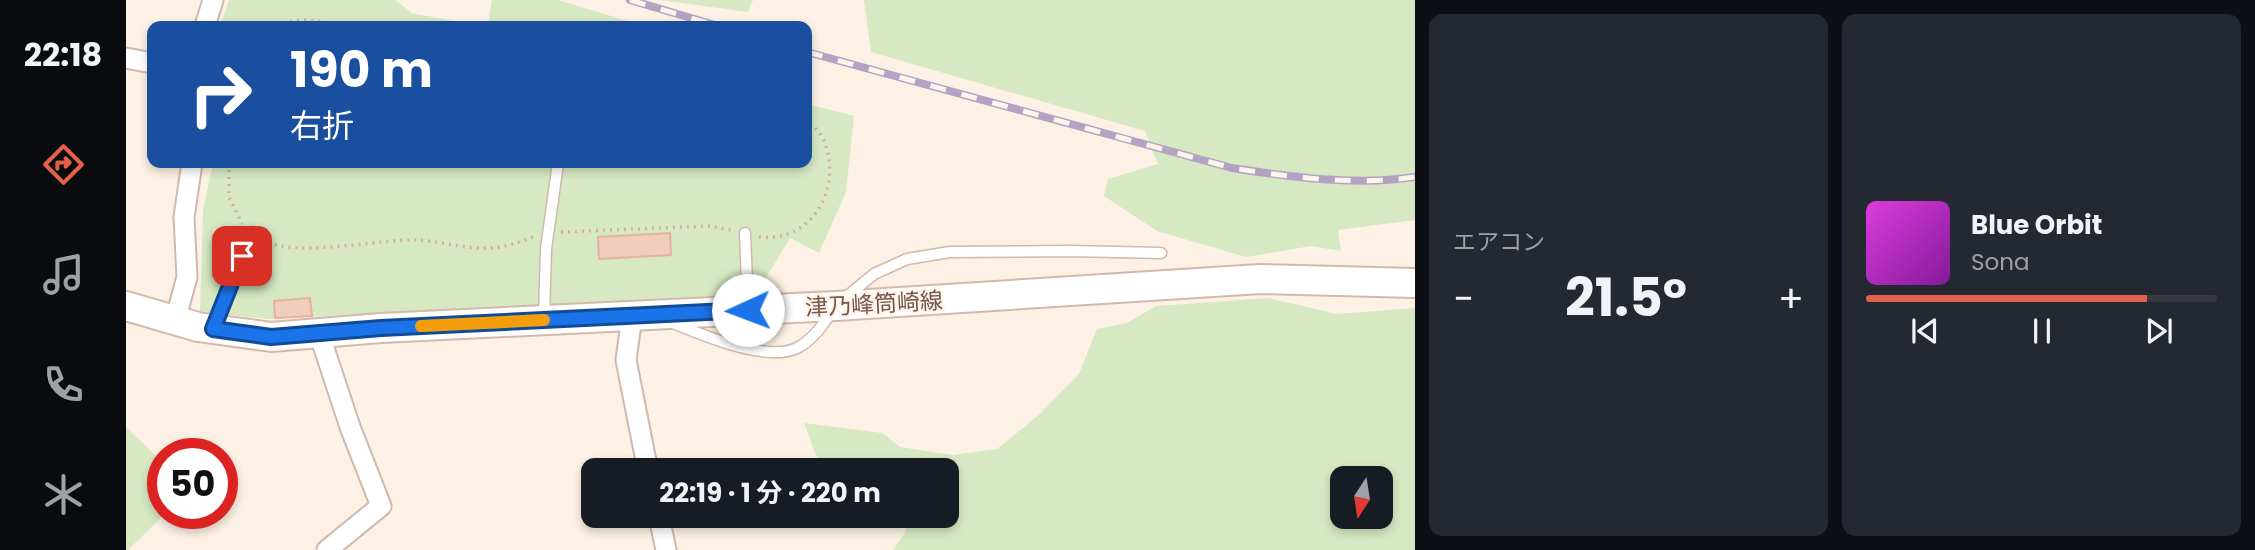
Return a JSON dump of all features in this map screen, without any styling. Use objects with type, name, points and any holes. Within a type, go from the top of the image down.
[{"type":"main road","name":"津乃峰筒崎線","points":[[126,306],[175,321],[271,337],[836,306],[1260,279],[1415,283]]},
{"type":"street","points":[[207,21],[213,0]]},
{"type":"street","points":[[126,58],[147,62]]},
{"type":"street","points":[[175,321],[187,277],[184,217],[191,168]]},
{"type":"street","points":[[642,315],[626,360],[645,458]]},
{"type":"street","points":[[319,333],[349,427],[381,506],[327,550]]},
{"type":"street","points":[[661,528],[666,550]]},
{"type":"lane","points":[[544,320],[548,232],[557,168]]},
{"type":"lane","points":[[213,329],[251,232]]},
{"type":"lane","points":[[745,233],[748,310]]},
{"type":"lane","points":[[642,315],[704,336],[777,353],[798,348],[818,331],[836,306],[874,274],[907,259],[950,252],[1161,253]]},
{"type":"path","points":[[287,21],[313,21]]},
{"type":"path","points":[[303,248],[421,240],[489,249],[508,246],[548,232],[710,226],[763,237],[783,235],[800,230],[822,205],[830,176],[828,152],[823,138],[812,126]]},
{"type":"green space","points":[[229,0],[395,0],[412,13],[453,21],[222,21]]},
{"type":"green space","points":[[492,0],[558,0],[627,21],[489,21]]},
{"type":"green space","points":[[660,0],[753,0],[748,12]]},
{"type":"green space","points":[[864,0],[1415,0],[1415,220],[1338,230],[1341,251],[1311,246],[1246,257],[1157,231],[1104,196],[1108,179],[1158,164],[1145,131],[871,52]]},
{"type":"green space","points":[[812,105],[854,116],[846,192],[819,253],[790,238],[756,294],[267,319],[200,311],[203,210],[212,168],[812,168]]},
{"type":"green space","points":[[1268,298],[1337,314],[1415,308],[1415,550],[893,550],[906,528],[959,528],[959,458],[816,456],[804,423],[882,433],[900,447],[953,455],[997,449],[1040,414],[1079,374],[1097,329],[1127,323],[1156,306]]},
{"type":"green space","points":[[126,427],[147,447],[147,529],[150,529],[126,550]]},
{"type":"building","points":[[670,233],[671,255],[599,259],[598,237]]},
{"type":"building","points":[[310,298],[312,316],[275,318],[274,301]]},
{"type":"railway","points":[[630,0],[701,21]]},
{"type":"railway","points":[[812,53],[1232,168],[1346,180],[1415,177]]},
{"type":"slow traffic","points":[[421,326],[544,320]]},
{"type":"route","points":[[242,256],[213,329],[271,337],[381,328],[748,310]]}]
